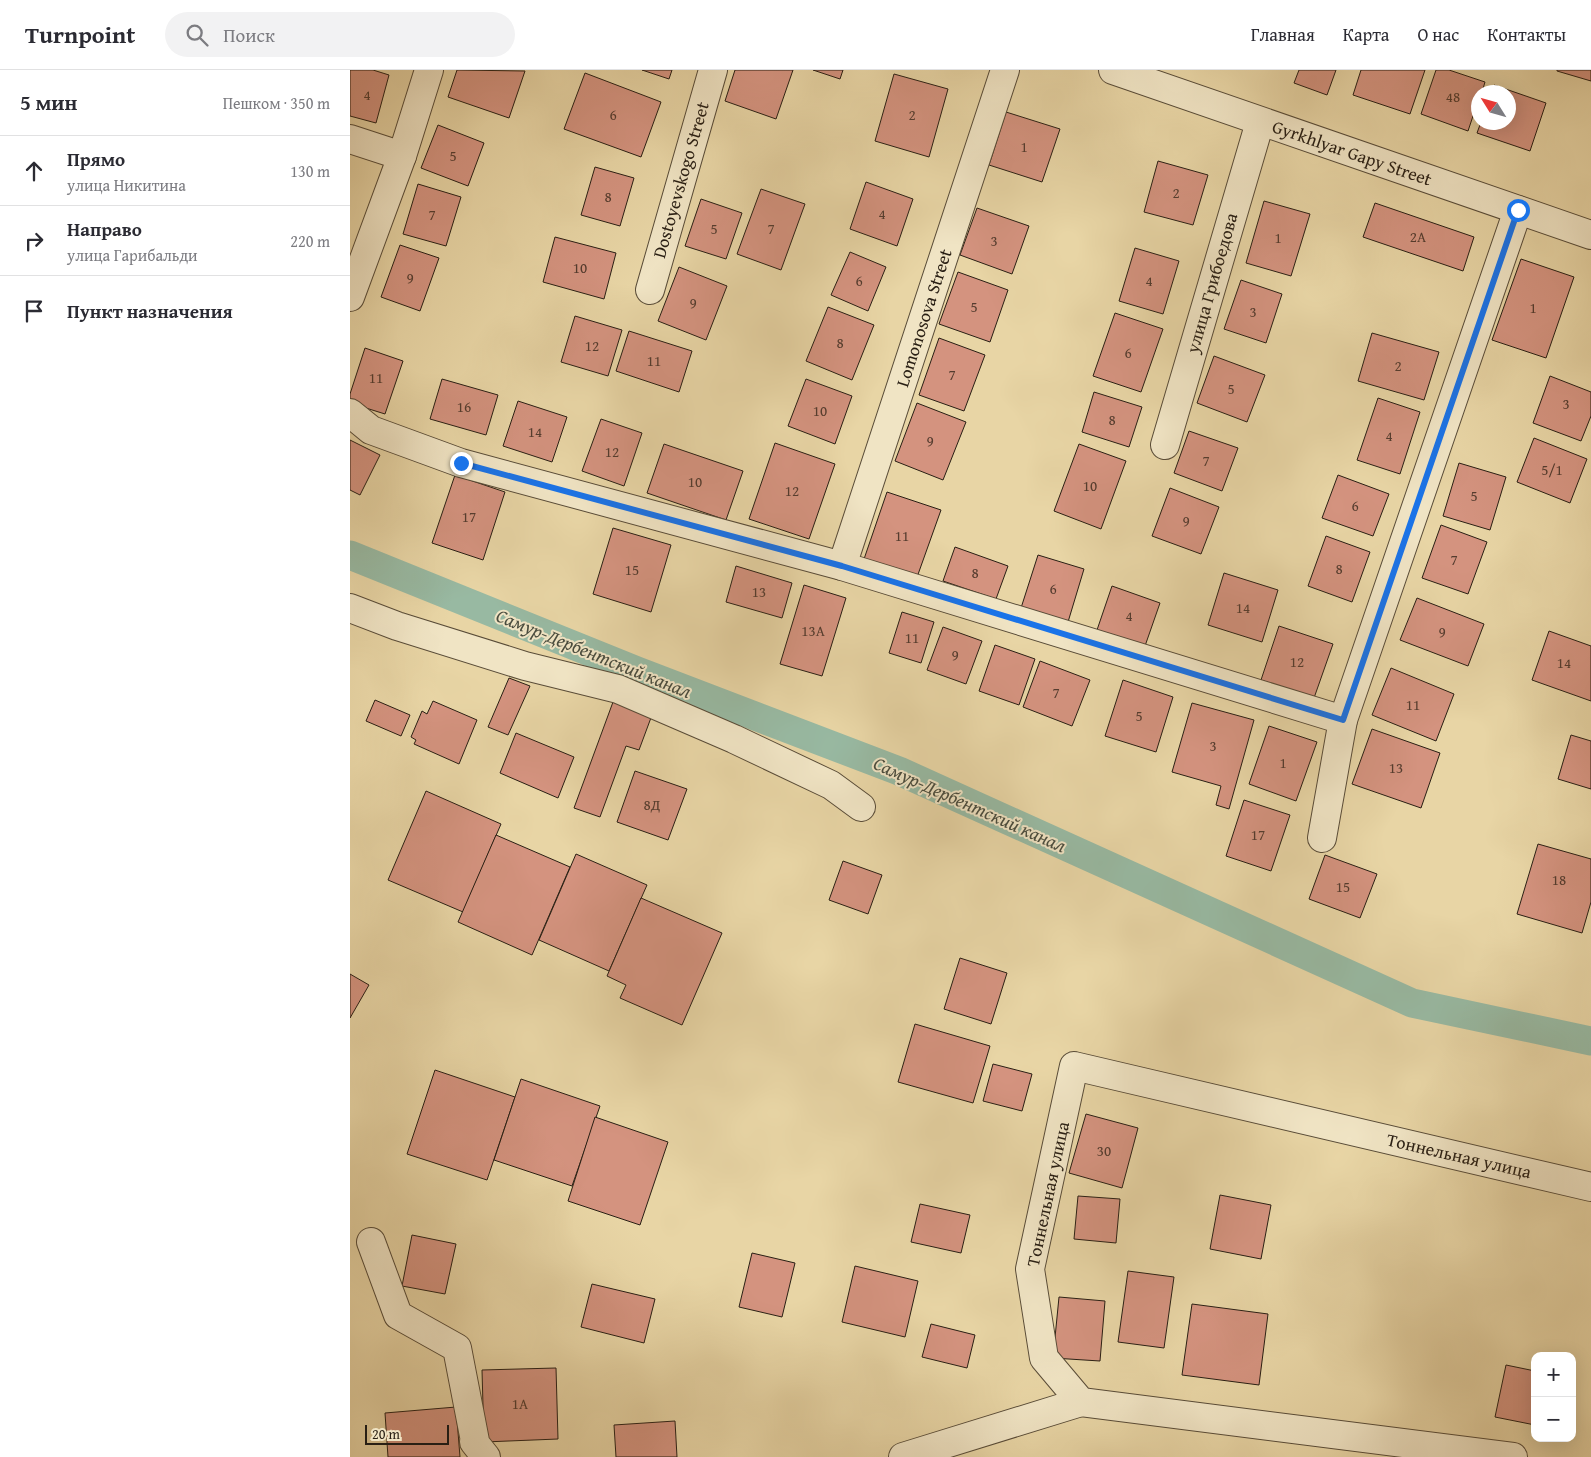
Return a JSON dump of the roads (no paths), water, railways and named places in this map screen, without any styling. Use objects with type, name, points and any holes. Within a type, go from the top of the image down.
[{"type":"street","points":[[350,297],[402,156],[429,70]]},
{"type":"street","name":"Dostoyevskogo Street","points":[[650,290],[713,70]]},
{"type":"street","name":"Lomonosova Street","points":[[842,566],[1005,70]]},
{"type":"street","name":"Gyrkhlyar Gapy Street","points":[[1113,70],[1591,235]]},
{"type":"street","name":"улица Грибоедова","points":[[1164,445],[1260,122]]},
{"type":"street","points":[[350,139],[402,156]]},
{"type":"street","points":[[1322,838],[1343,720],[1518,210]]},
{"type":"street","points":[[350,413],[371,430],[461,463],[842,566],[1343,720]]},
{"type":"street","points":[[350,608],[397,626],[525,666],[618,689],[734,739],[831,785],[861,807]]},
{"type":"street","name":"Тоннельная улица","points":[[1080,1402],[1044,1358],[1030,1269],[1074,1066],[1591,1187]]},
{"type":"street","points":[[371,1242],[398,1315],[457,1348],[474,1442],[486,1457]]},
{"type":"street","points":[[903,1457],[1080,1402],[1513,1457]]},
{"type":"waterway","name":"Самур-Дербентский канал","points":[[350,555],[637,671],[899,771],[1412,1003],[1591,1041]]}]
